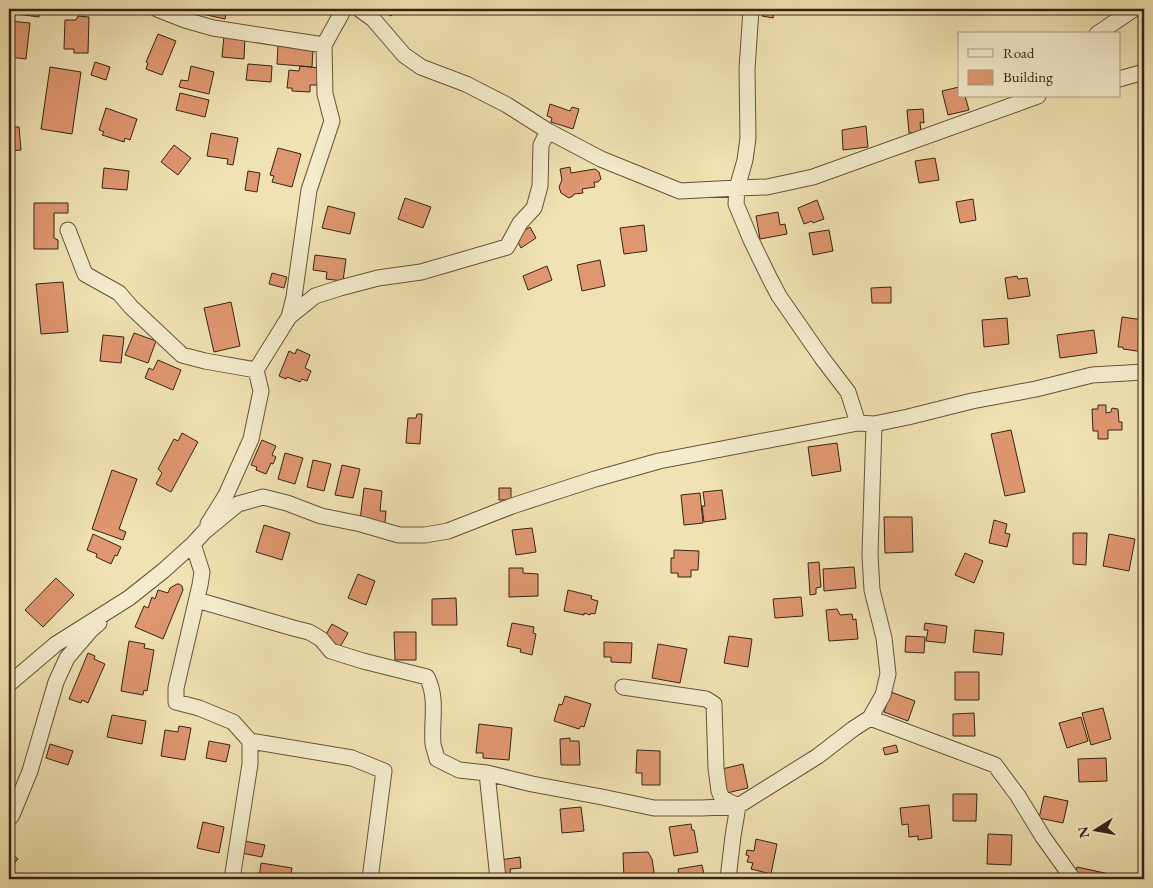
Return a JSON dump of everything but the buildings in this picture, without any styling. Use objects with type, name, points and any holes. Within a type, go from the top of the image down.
[{"type":"street","points":[[157,9],[213,28],[324,45]]},
{"type":"street","points":[[289,317],[309,190],[332,120],[326,94],[324,45],[344,9]]},
{"type":"street","points":[[359,9],[374,19],[404,55],[422,67],[466,84],[507,105],[548,131],[601,159],[680,191],[767,187],[814,177],[1032,98]]},
{"type":"street","points":[[751,9],[748,69],[748,138],[745,160],[737,188],[736,204],[751,240],[779,296],[848,392],[858,423]]},
{"type":"street","points":[[1100,32],[1134,9]]},
{"type":"street","points":[[1120,79],[1144,72]]},
{"type":"street","points":[[204,532],[226,495],[250,439],[261,391],[256,370],[289,317],[315,296],[340,288],[378,278],[421,272],[508,247],[520,223],[534,208],[540,186],[541,145],[548,131]]},
{"type":"street","points":[[68,230],[85,274],[119,293],[131,307],[182,355],[256,370]]},
{"type":"street","points":[[9,819],[30,771],[56,682],[68,658],[90,631],[163,571],[204,532],[238,504],[263,497],[287,503],[321,516],[361,524],[400,535],[425,535],[448,532],[512,506],[595,479],[659,461],[858,423],[874,424],[1092,375],[1144,372]]},
{"type":"street","points":[[197,600],[309,632],[321,638],[331,651],[363,662],[427,677],[432,687],[434,705],[433,745],[437,759],[459,770],[487,773],[532,784],[654,808],[738,806],[818,756],[870,718],[883,694],[888,674],[884,638],[872,590],[870,555],[874,424]]},
{"type":"street","points":[[193,544],[202,572],[176,688],[176,702],[199,708],[234,722],[250,741],[250,764],[232,879]]},
{"type":"street","points":[[9,684],[56,644],[129,598]]},
{"type":"street","points":[[623,687],[706,699],[714,704],[716,768],[719,791],[722,798],[738,806]]},
{"type":"street","points":[[870,718],[995,765],[1073,879]]},
{"type":"street","points":[[250,741],[352,758],[384,770],[370,879]]},
{"type":"street","points":[[487,773],[498,879]]},
{"type":"street","points":[[728,879],[738,806]]}]
